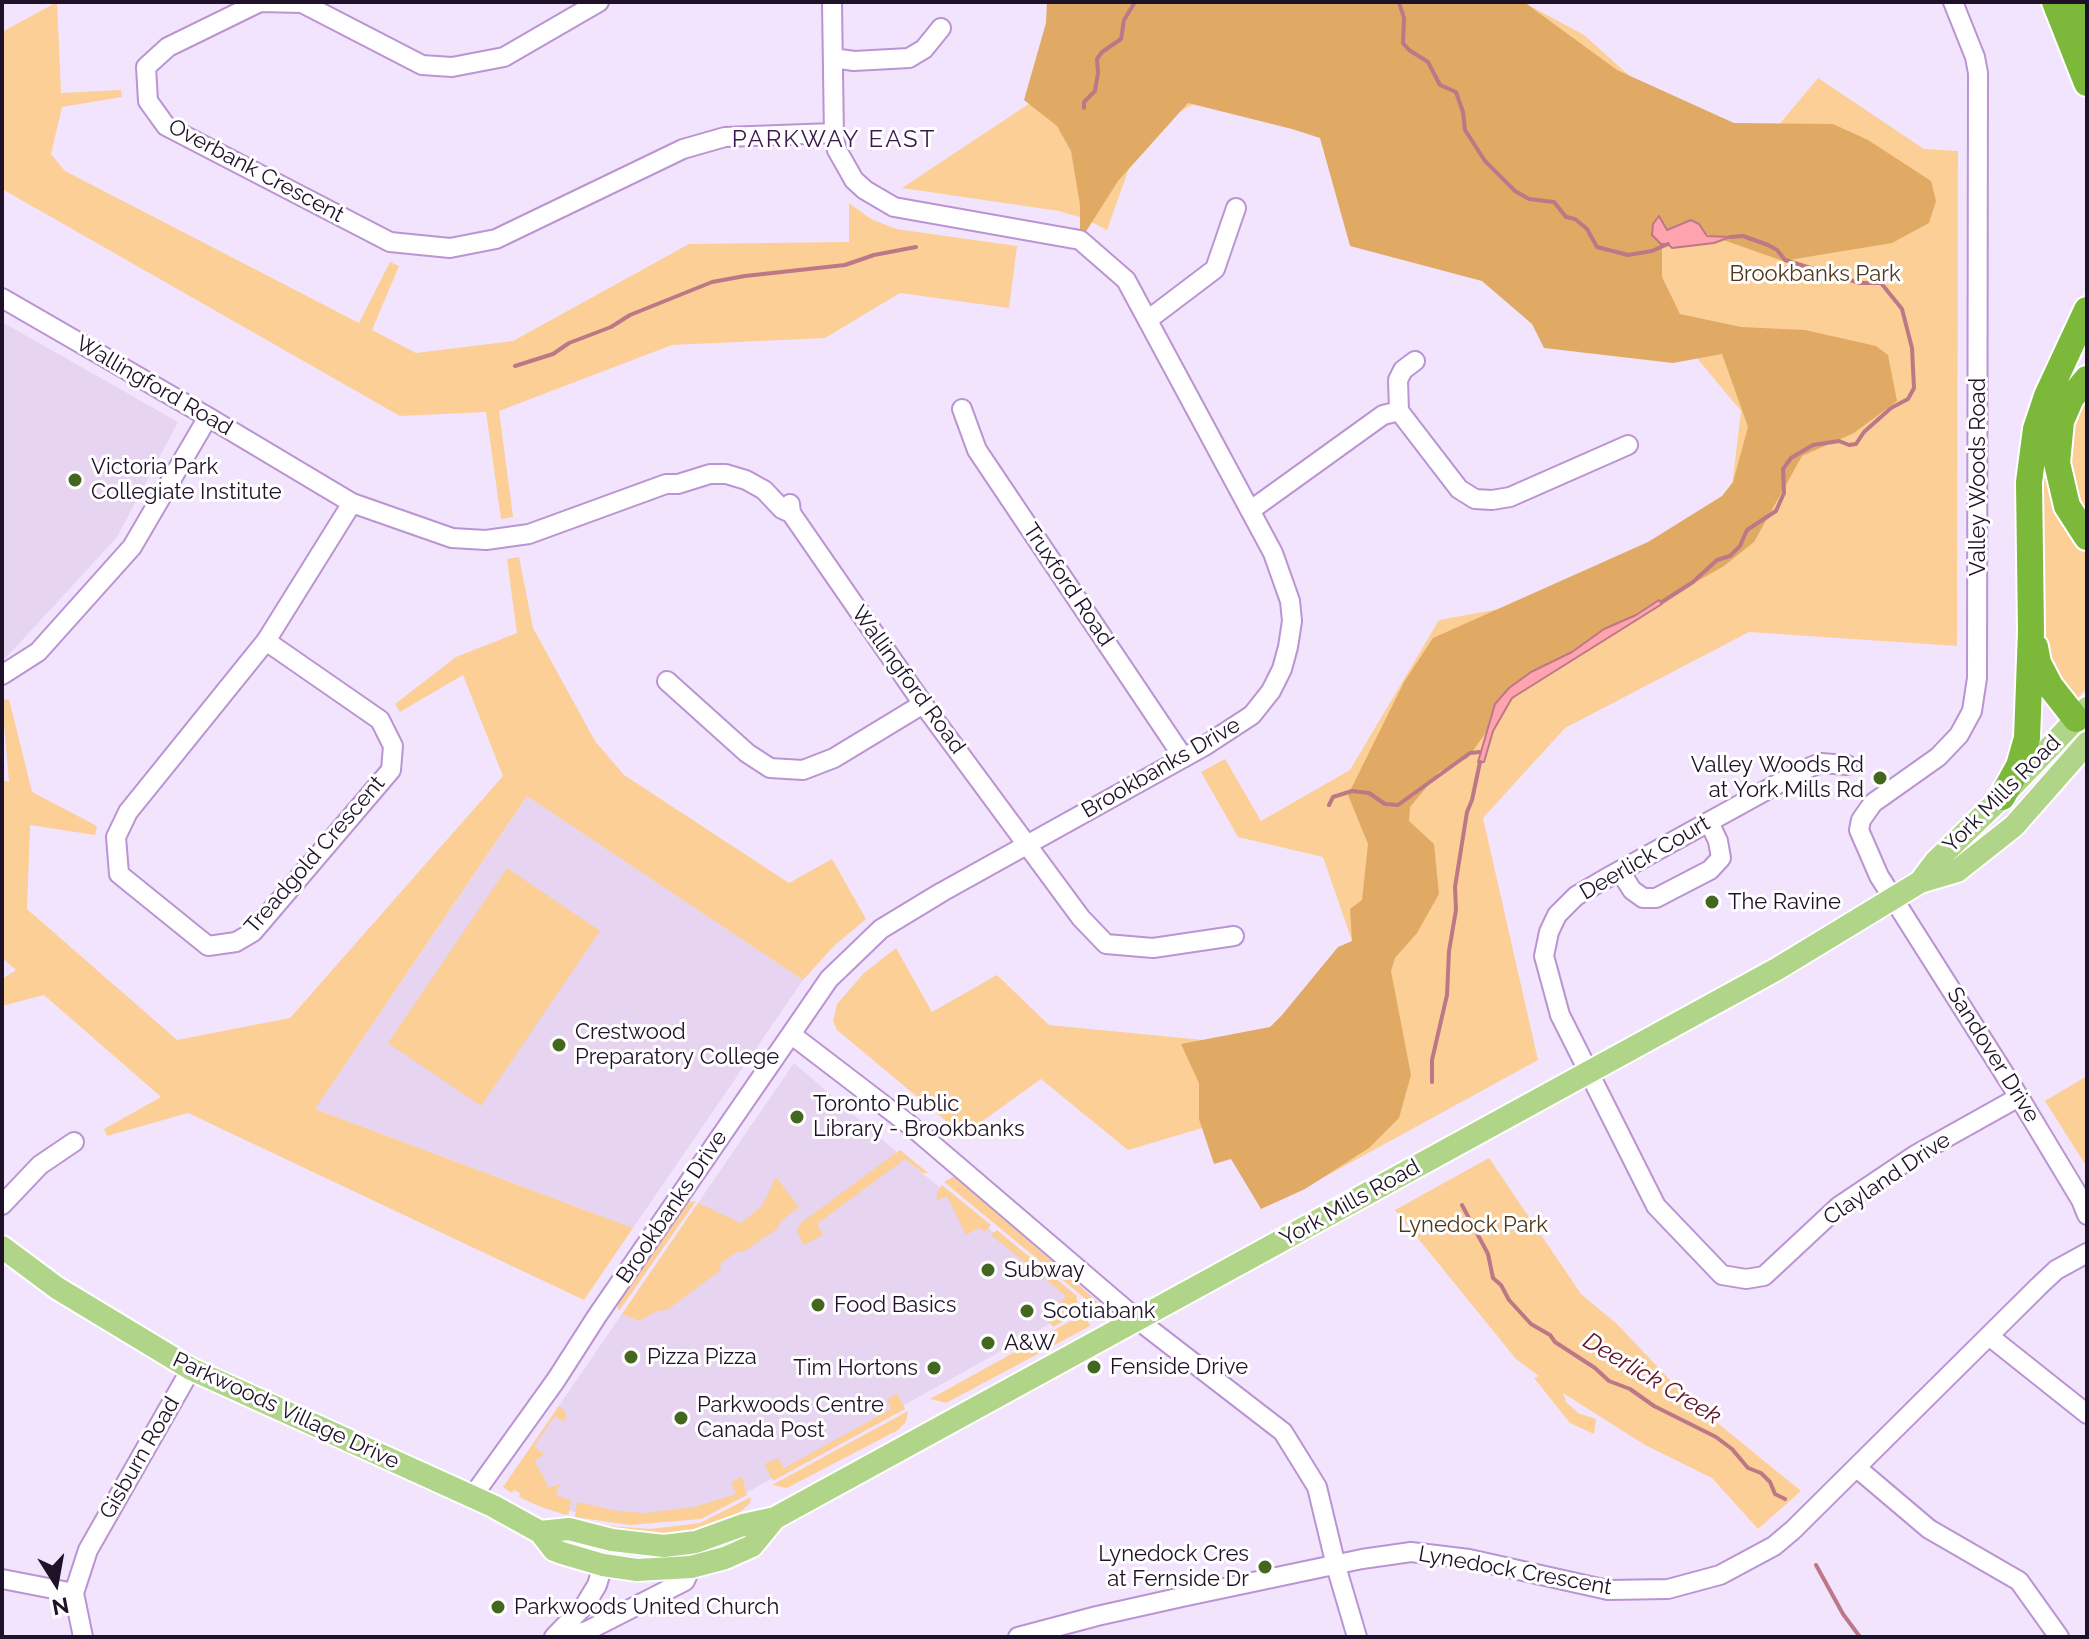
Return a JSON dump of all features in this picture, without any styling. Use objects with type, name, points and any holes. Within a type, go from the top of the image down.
[{"type":"highway","points":[[2055,2],[2087,83]]},
{"type":"highway","points":[[2071,2],[2087,35]]},
{"type":"highway","points":[[2002,797],[2019,766],[2027,738],[2031,632],[2029,482],[2036,429],[2047,396],[2087,310]]},
{"type":"highway","points":[[2087,379],[2071,398],[2061,421],[2057,463],[2067,506],[2087,537]]},
{"type":"highway","points":[[2031,632],[2038,663],[2050,686],[2083,717]]},
{"type":"main road","name":"York Mills Road","points":[[1920,882],[1935,862],[2083,717]]},
{"type":"main road","name":"York Mills Road","points":[[612,1540],[664,1546],[696,1542],[743,1525],[775,1518],[1777,969],[1920,882],[1957,871],[2014,826],[2087,743]]},
{"type":"main road","name":"Parkwoods Village Drive","points":[[2,1247],[57,1288],[191,1369],[472,1497],[540,1532],[554,1550],[603,1565]]},
{"type":"main road","name":"York Mills Road","points":[[603,1565],[637,1570],[691,1567],[725,1558],[752,1546],[775,1518]]},
{"type":"main road","name":"Parkwoods Village Drive","points":[[540,1532],[569,1529],[612,1540]]},
{"type":"main road","points":[[603,1565],[634,1554],[669,1553],[703,1547],[712,1537]]},
{"type":"street","name":"Overbank Crescent","points":[[599,2],[504,57],[452,67],[422,65],[302,3],[260,2],[168,47],[146,67],[148,101],[166,126],[390,242],[450,248],[496,239],[683,149],[725,137],[833,133]]},
{"type":"street","name":"Brookbanks Drive","points":[[472,1497],[556,1380],[829,979],[881,929],[1203,747],[1252,715],[1271,691],[1288,647],[1292,621],[1285,582],[1251,510],[1126,280],[1080,240],[894,207],[854,180],[837,150],[833,133],[832,2]]},
{"type":"street","name":"Valley Woods Road","points":[[1893,899],[1864,845],[1859,830],[1861,820],[1873,803],[1938,757],[1959,735],[1972,711],[1977,678],[1979,86],[1975,57],[1953,2]]},
{"type":"street","points":[[833,58],[854,61],[909,58],[924,49],[941,28]]},
{"type":"street","points":[[1149,319],[1215,269],[1236,208]]},
{"type":"street","name":"Wallingford Road","points":[[2,298],[352,503],[452,538],[486,540],[529,534],[666,484],[678,484],[710,474],[726,474],[746,480],[764,490],[782,509],[791,513],[923,704],[1081,918],[1106,944],[1153,948],[1234,936]]},
{"type":"street","points":[[1415,361],[1403,370],[1398,380],[1399,411],[1459,489],[1475,499],[1510,497],[1628,445]]},
{"type":"street","name":"Truxford Road","points":[[962,409],[977,450],[1183,757]]},
{"type":"street","points":[[1251,510],[1383,415],[1399,411]]},
{"type":"street","points":[[2,675],[38,652],[132,547],[208,417]]},
{"type":"street","name":"Treadgold Crescent","points":[[266,641],[380,720],[393,746],[391,770],[253,932],[236,942],[208,946],[119,874],[116,837],[128,812],[266,641],[352,503]]},
{"type":"street","points":[[667,681],[747,753],[770,768],[781,769],[803,770],[834,758],[923,704]]},
{"type":"street","name":"Deerlick Court","points":[[1588,1073],[1560,1015],[1544,956],[1549,932],[1557,915],[1576,896],[1803,770],[1821,763],[1847,765]]},
{"type":"street","points":[[1620,871],[1632,890],[1643,898],[1656,898],[1710,870],[1721,858],[1718,841],[1709,822]]},
{"type":"street","name":"Sandover Drive","points":[[1893,899],[2019,1097],[2087,1215]]},
{"type":"street","points":[[792,1035],[911,1126],[1138,1320],[1283,1432],[1317,1487],[1357,1637]]},
{"type":"street","name":"Clayland Drive","points":[[1588,1073],[1656,1206],[1722,1275],[1746,1279],[1764,1276],[1838,1207],[1917,1154],[2019,1097]]},
{"type":"street","points":[[2,1205],[40,1165],[74,1142]]},
{"type":"street","name":"Lynedock Crescent","points":[[1018,1637],[1111,1612],[1391,1554],[1429,1552],[1608,1590],[1668,1589],[1727,1572],[1774,1546],[2056,1270],[2087,1253]]},
{"type":"street","points":[[1989,1336],[2087,1414]]},
{"type":"street","name":"Gisburn Road","points":[[74,1593],[88,1550],[191,1369]]},
{"type":"street","points":[[1857,1468],[1929,1529],[2019,1581],[2059,1637]]},
{"type":"street","points":[[554,1637],[585,1605],[597,1585],[603,1565]]},
{"type":"street","name":"York Mills Road","points":[[564,1637],[587,1631],[685,1581],[691,1567]]},
{"type":"street","points":[[2,1579],[74,1593],[83,1637]]},
{"type":"shaded area","points":[[1047,2],[1524,2],[1617,70],[1734,123],[1833,124],[1868,140],[1931,181],[1936,201],[1929,223],[1892,243],[1783,261],[1695,230],[1662,243],[1662,277],[1680,314],[1741,327],[1805,330],[1876,346],[1888,355],[1897,401],[1854,433],[1802,456],[1754,542],[1724,566],[1549,666],[1503,708],[1468,758],[1439,772],[1410,807],[1409,821],[1434,844],[1439,894],[1417,933],[1395,958],[1391,971],[1411,1075],[1399,1118],[1369,1148],[1305,1189],[1261,1209],[1231,1159],[1214,1164],[1199,1119],[1199,1083],[1181,1044],[1270,1027],[1338,947],[1352,941],[1350,909],[1362,900],[1368,844],[1348,795],[1404,682],[1433,638],[1648,542],[1722,496],[1733,482],[1748,427],[1722,354],[1673,363],[1544,348],[1532,324],[1482,281],[1350,246],[1320,138],[1292,129],[1188,103],[1118,181],[1080,241],[1080,205],[1071,151],[1057,126],[1024,100],[1046,23]]},
{"type":"shaded area","points":[[1659,216],[1667,230],[1691,220],[1699,224],[1707,236],[1730,237],[1714,243],[1672,248],[1661,244],[1652,235],[1653,224]]},
{"type":"shaded area","name":"Victoria Park Collegiate Institute","points":[[2,322],[178,422],[117,537],[3,661]]},
{"type":"shaded area","points":[[1659,600],[1662,604],[1512,698],[1493,731],[1484,762],[1478,762],[1495,704],[1509,688],[1531,672],[1572,652],[1604,629],[1636,615]]},
{"type":"shaded area","name":"Crestwood Preparatory College","points":[[528,795],[803,980],[633,1228],[315,1109]]},
{"type":"shaded area","points":[[794,1063],[1082,1306],[746,1493],[699,1515],[594,1518],[561,1508],[506,1483]]},
{"type":"green space","points":[[57,2],[61,93],[121,90],[122,97],[62,107],[51,154],[65,171],[359,323],[390,262],[399,266],[372,330],[416,353],[513,341],[689,244],[849,242],[849,203],[871,219],[896,229],[1017,246],[1009,308],[900,293],[825,338],[672,345],[499,411],[513,517],[501,519],[486,412],[400,416],[2,189],[2,32]]},
{"type":"green space","name":"Brookbanks Park","points":[[1523,2],[1584,35],[1663,106],[1766,140],[1818,78],[1924,149],[1958,151],[1957,646],[1749,632],[1565,728],[1483,818],[1538,1060],[1308,1186],[1266,1109],[1128,1150],[1041,1079],[963,1135],[837,1030],[833,1021],[837,1004],[864,973],[896,948],[932,1012],[997,975],[1049,1025],[1234,1043],[1304,1016],[1352,941],[1323,857],[1238,837],[1201,772],[1225,759],[1261,821],[1350,770],[1439,620],[1565,597],[1730,502],[1741,411],[1682,340],[1317,116],[1226,87],[1142,132],[1107,230],[1086,219],[1059,211],[902,188],[1077,72]]},
{"type":"green space","points":[[2087,394],[2087,513],[2075,490],[2067,441],[2082,399]]},
{"type":"green space","points":[[2050,417],[2066,526],[2087,550],[2087,688],[2074,702],[2050,667],[2039,636],[2038,490]]},
{"type":"green space","points":[[519,557],[533,628],[595,741],[624,775],[789,883],[832,859],[866,919],[834,946],[803,980],[527,796],[315,1109],[633,1228],[584,1300],[188,1113],[107,1136],[104,1129],[161,1097],[44,995],[2,1006],[2,979],[16,970],[2,958],[2,780],[9,782],[2,700],[9,699],[32,792],[97,826],[95,835],[30,825],[27,909],[177,1040],[290,1018],[503,776],[463,675],[400,712],[395,704],[456,657],[517,633],[507,559]]},
{"type":"green space","points":[[507,868],[600,931],[481,1106],[388,1043]]},
{"type":"green space","points":[[2087,1076],[2087,1167],[2045,1101]]},
{"type":"green space","points":[[900,1150],[928,1173],[923,1173],[905,1159],[817,1224],[823,1235],[803,1245],[797,1230],[802,1222]]},
{"type":"green space","name":"Lynedock Park","points":[[1489,1158],[1581,1294],[1617,1324],[1688,1399],[1801,1491],[1758,1529],[1712,1478],[1645,1445],[1563,1393],[1566,1402],[1578,1413],[1596,1419],[1594,1434],[1570,1423],[1534,1378],[1539,1376],[1516,1359],[1395,1210]]},
{"type":"green space","points":[[776,1177],[799,1207],[781,1221],[777,1229],[720,1264],[721,1270],[667,1310],[657,1311],[639,1321],[622,1314],[698,1203],[741,1223],[762,1206]]},
{"type":"green space","points":[[953,1177],[959,1179],[1098,1302],[1093,1305],[944,1182]]},
{"type":"green space","points":[[942,1185],[991,1225],[985,1232],[979,1228],[966,1235],[947,1196],[936,1201]]},
{"type":"green space","points":[[696,1201],[619,1311],[617,1305],[687,1202]]},
{"type":"green space","points":[[997,1230],[1077,1296],[1076,1314],[1053,1327],[1047,1319],[1066,1296],[991,1235]]},
{"type":"green space","points":[[1076,1318],[1087,1319],[1090,1326],[946,1403],[930,1399]]},
{"type":"green space","points":[[897,1393],[905,1409],[773,1481],[764,1464],[778,1458],[784,1468],[891,1409],[887,1400]]},
{"type":"green space","points":[[559,1406],[566,1412],[565,1422],[555,1416],[534,1446],[544,1454],[535,1461],[549,1488],[560,1484],[556,1495],[571,1500],[566,1515],[541,1507],[519,1497],[520,1493],[514,1490],[512,1493],[503,1487]]},
{"type":"green space","points":[[908,1411],[906,1422],[898,1430],[787,1488],[772,1485]]},
{"type":"green space","points":[[742,1477],[747,1495],[701,1519],[630,1525],[575,1517],[577,1502],[645,1513],[694,1507],[736,1494],[731,1482]]},
{"type":"green space","points":[[751,1497],[750,1503],[739,1513],[697,1529],[632,1534],[596,1525],[650,1529],[700,1523]]},
{"type":"waterway","points":[[1084,108],[1084,102],[1095,91],[1097,59],[1121,39],[1124,20],[1135,2]]},
{"type":"waterway","name":"Deerlick Creek","points":[[1399,2],[1404,18],[1403,43],[1428,62],[1440,85],[1456,92],[1465,130],[1485,161],[1515,191],[1529,199],[1554,202],[1566,217],[1575,219],[1587,229],[1597,247],[1628,255],[1652,251],[1668,244]]},
{"type":"waterway","name":"Deerlick Creek","points":[[1662,602],[1693,582],[1717,560],[1730,556],[1740,546],[1747,530],[1776,511],[1784,493],[1783,469],[1791,458],[1813,445],[1839,441],[1856,444],[1864,432],[1891,408],[1908,399],[1914,388],[1912,348],[1902,309],[1881,283],[1860,283],[1836,276],[1785,260],[1768,245],[1743,236],[1730,237]]},
{"type":"waterway","points":[[515,366],[553,354],[569,343],[611,327],[630,315],[712,282],[845,265],[874,255],[916,247]]},
{"type":"waterway","points":[[1329,805],[1333,797],[1352,791],[1369,793],[1385,804],[1398,805],[1470,753],[1480,752]]},
{"type":"waterway","name":"Deerlick Creek","points":[[1432,1082],[1432,1060],[1447,995],[1449,951],[1456,910],[1455,887],[1467,812],[1480,762]]},
{"type":"waterway","name":"Deerlick Creek","points":[[1462,1205],[1488,1254],[1493,1278],[1531,1324],[1609,1381],[1630,1389],[1654,1406],[1716,1437],[1732,1449],[1748,1468],[1761,1473],[1770,1482],[1775,1494],[1785,1499]]},
{"type":"waterway","name":"Deerlick Creek","points":[[1816,1565],[1843,1614],[1860,1637]]},
{"type":"place","name":"Victoria Park Collegiate Institute","points":[[75,480]]},
{"type":"place","name":"Valley Woods Rd at York Mills Rd","points":[[1880,778]]},
{"type":"place","name":"The Ravine","points":[[1712,902]]},
{"type":"place","name":"Crestwood Preparatory College","points":[[559,1045]]},
{"type":"place","name":"Toronto Public Library - Brookbanks","points":[[797,1117]]},
{"type":"place","name":"Subway","points":[[988,1270]]},
{"type":"place","name":"Food Basics","points":[[818,1305]]},
{"type":"place","name":"Scotiabank","points":[[1027,1311]]},
{"type":"place","name":"A&W","points":[[988,1343]]},
{"type":"place","name":"Pizza Pizza","points":[[631,1357]]},
{"type":"place","name":"Fenside Drive","points":[[1094,1367]]},
{"type":"place","name":"Tim Hortons","points":[[934,1368]]},
{"type":"place","name":"Parkwoods Centre Canada Post","points":[[681,1418]]},
{"type":"place","name":"Lynedock Cres at Fernside Dr","points":[[1265,1567]]},
{"type":"place","name":"Parkwoods United Church","points":[[498,1607]]},
{"type":"district","name":"PARKWAY EAST","points":[[834,140]]}]
